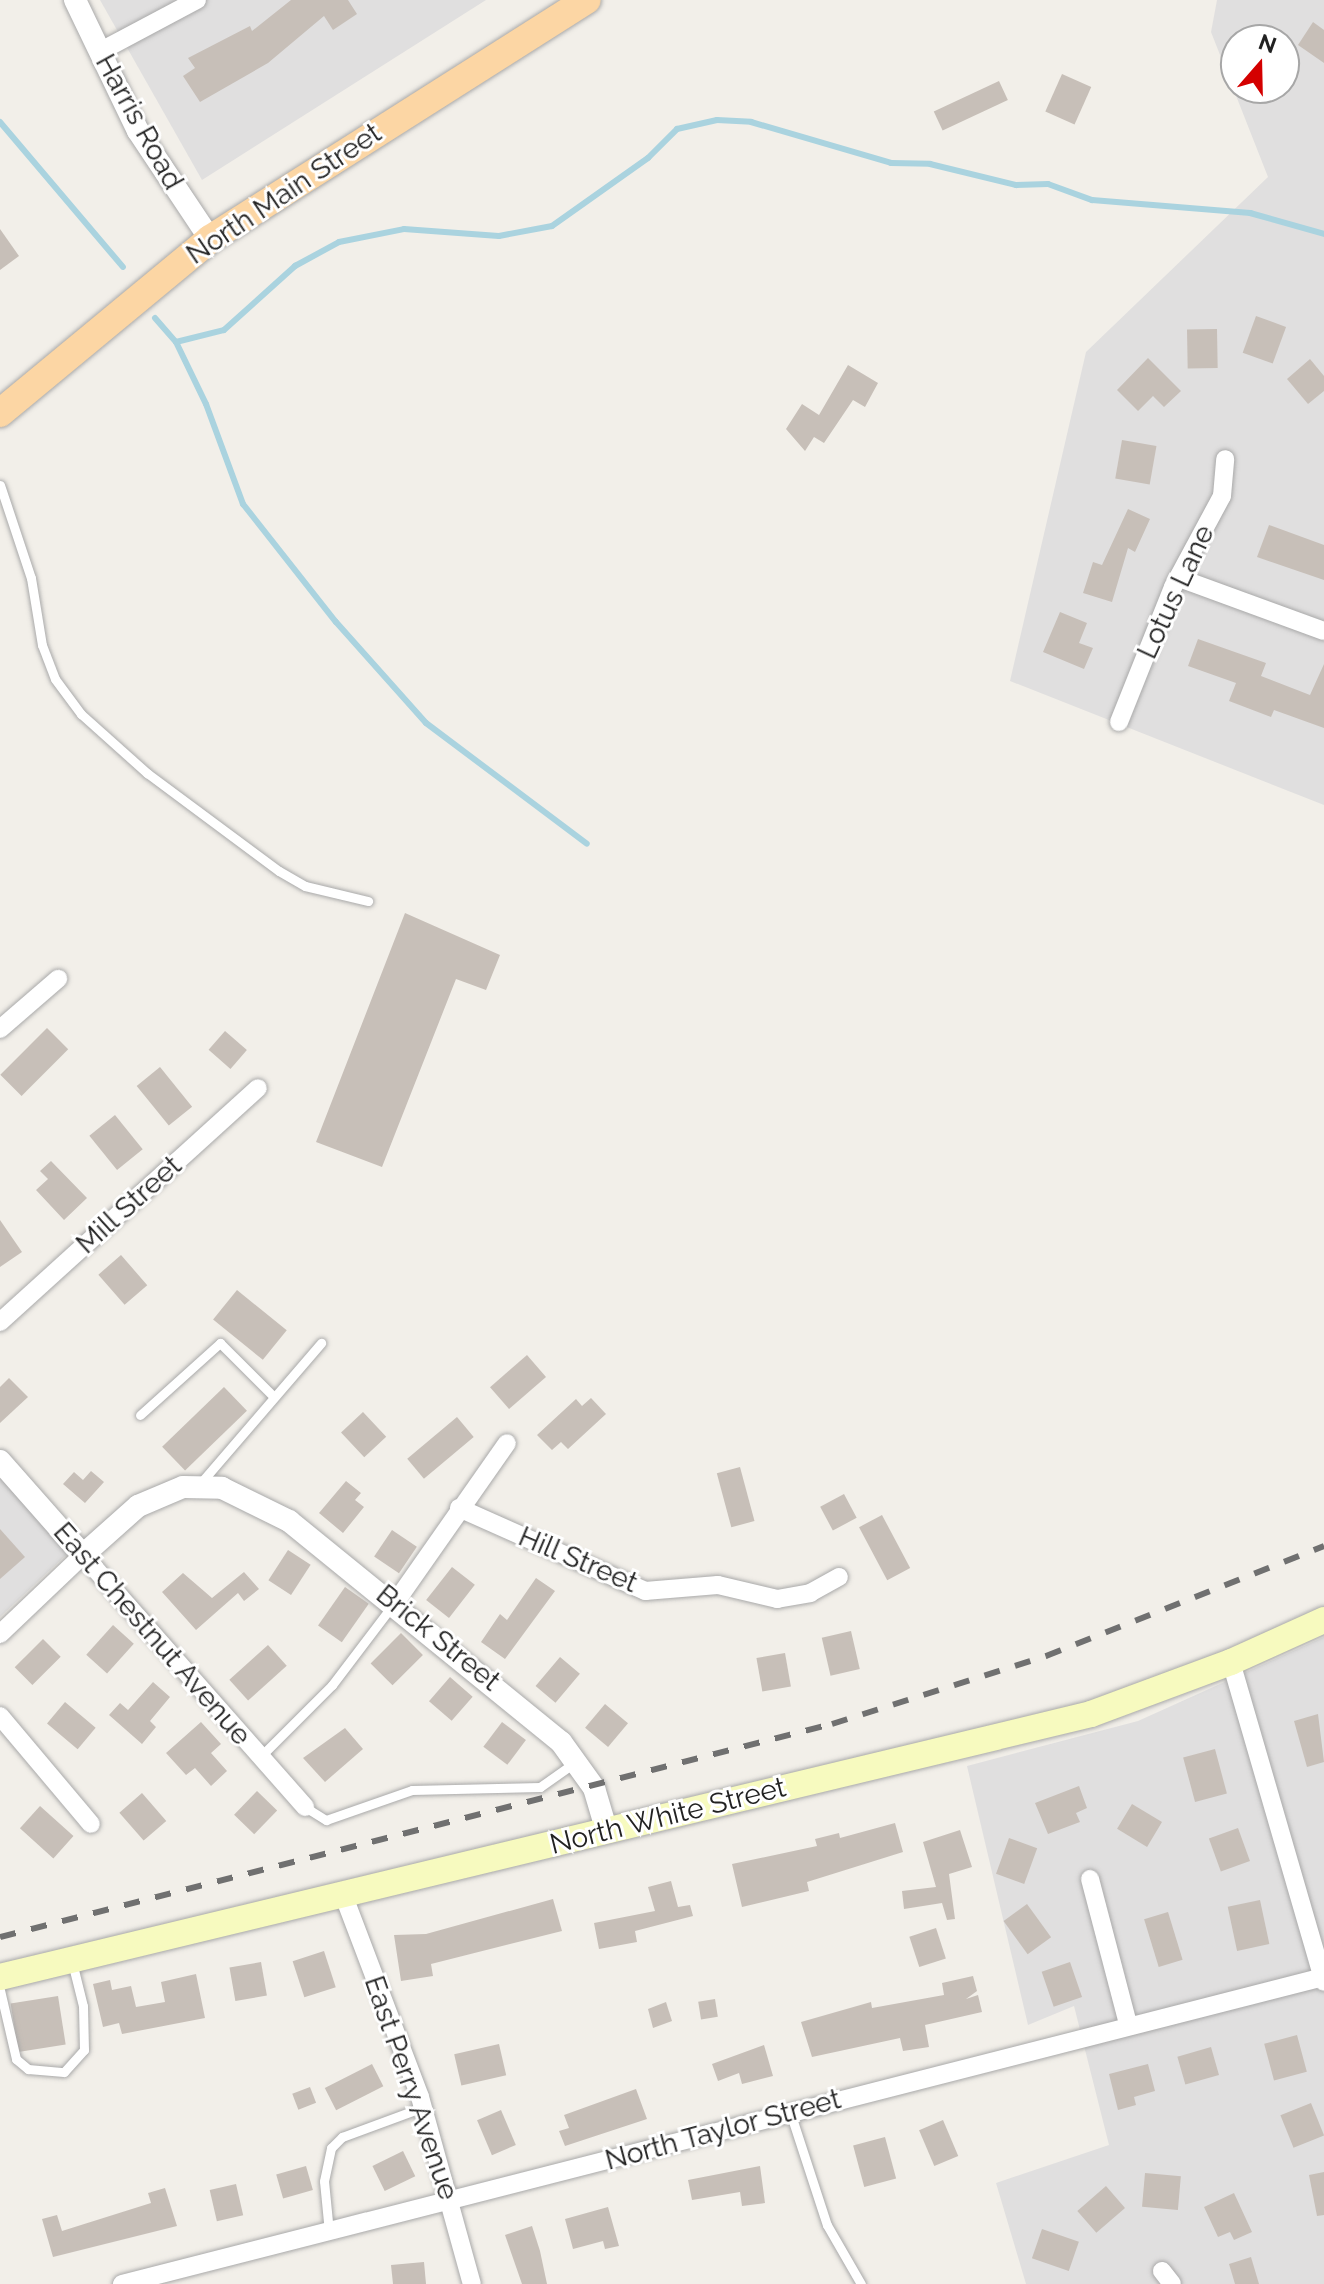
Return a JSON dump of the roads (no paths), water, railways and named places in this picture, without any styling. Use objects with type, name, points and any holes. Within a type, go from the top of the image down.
[{"type":"main road","name":"North Main Street","points":[[0,413],[210,239],[586,0]]},
{"type":"main road","name":"North White Street","points":[[0,1977],[1091,1714],[1231,1662],[1324,1620]]},
{"type":"street","name":"Harris Road","points":[[75,0],[138,131],[210,239]]},
{"type":"street","points":[[99,52],[197,0]]},
{"type":"street","name":"Lotus Lane","points":[[1119,722],[1179,578],[1222,496],[1225,459]]},
{"type":"street","points":[[1179,578],[1324,631]]},
{"type":"street","points":[[0,1029],[58,979]]},
{"type":"street","name":"Mill Street","points":[[0,1322],[258,1088]]},
{"type":"street","points":[[395,1603],[507,1443]]},
{"type":"street","name":"East Chestnut Avenue","points":[[0,1461],[305,1807]]},
{"type":"street","points":[[0,1634],[138,1506],[164,1492],[198,1486]]},
{"type":"street","name":"Brick Street","points":[[198,1486],[222,1488],[289,1521],[528,1712],[577,1761],[594,1788],[607,1832]]},
{"type":"street","name":"Hill Street","points":[[459,1508],[645,1591],[718,1585],[777,1599],[810,1593],[839,1577]]},
{"type":"street","points":[[1231,1662],[1323,1979]]},
{"type":"street","points":[[0,1716],[91,1824]]},
{"type":"street","points":[[1090,1879],[1128,2024]]},
{"type":"street","name":"East Perry Avenue","points":[[343,1894],[423,2107],[472,2284]]},
{"type":"street","name":"North Taylor Street","points":[[122,2284],[1128,2024],[1323,1979]]},
{"type":"lane","points":[[0,485],[31,578],[42,645],[55,679],[81,714],[147,773],[279,871],[305,886],[368,901]]},
{"type":"lane","points":[[140,1415],[220,1343],[273,1396]]},
{"type":"lane","points":[[198,1486],[321,1343]]},
{"type":"lane","points":[[260,1757],[332,1685],[395,1603]]},
{"type":"lane","points":[[305,1807],[326,1820],[412,1790],[540,1787],[577,1761]]},
{"type":"lane","points":[[0,1990],[16,2059],[28,2069],[64,2072],[84,2050],[83,2006],[71,1960]]},
{"type":"lane","points":[[329,2232],[324,2181],[331,2148],[342,2137],[423,2107]]},
{"type":"lane","points":[[790,2112],[827,2225],[861,2284]]},
{"type":"waterway","points":[[176,342],[224,330],[295,266],[339,242],[404,229],[499,236],[552,226],[648,158],[677,129],[717,120],[751,122],[891,163],[930,164],[1016,185],[1048,184],[1092,200],[1250,213],[1324,234]]},
{"type":"waterway","points":[[0,122],[123,267]]},
{"type":"waterway","points":[[155,318],[176,342],[206,404],[243,504],[336,622],[426,723],[587,844]]},
{"type":"railway","points":[[0,1937],[832,1724],[1046,1656],[1324,1546]]}]
